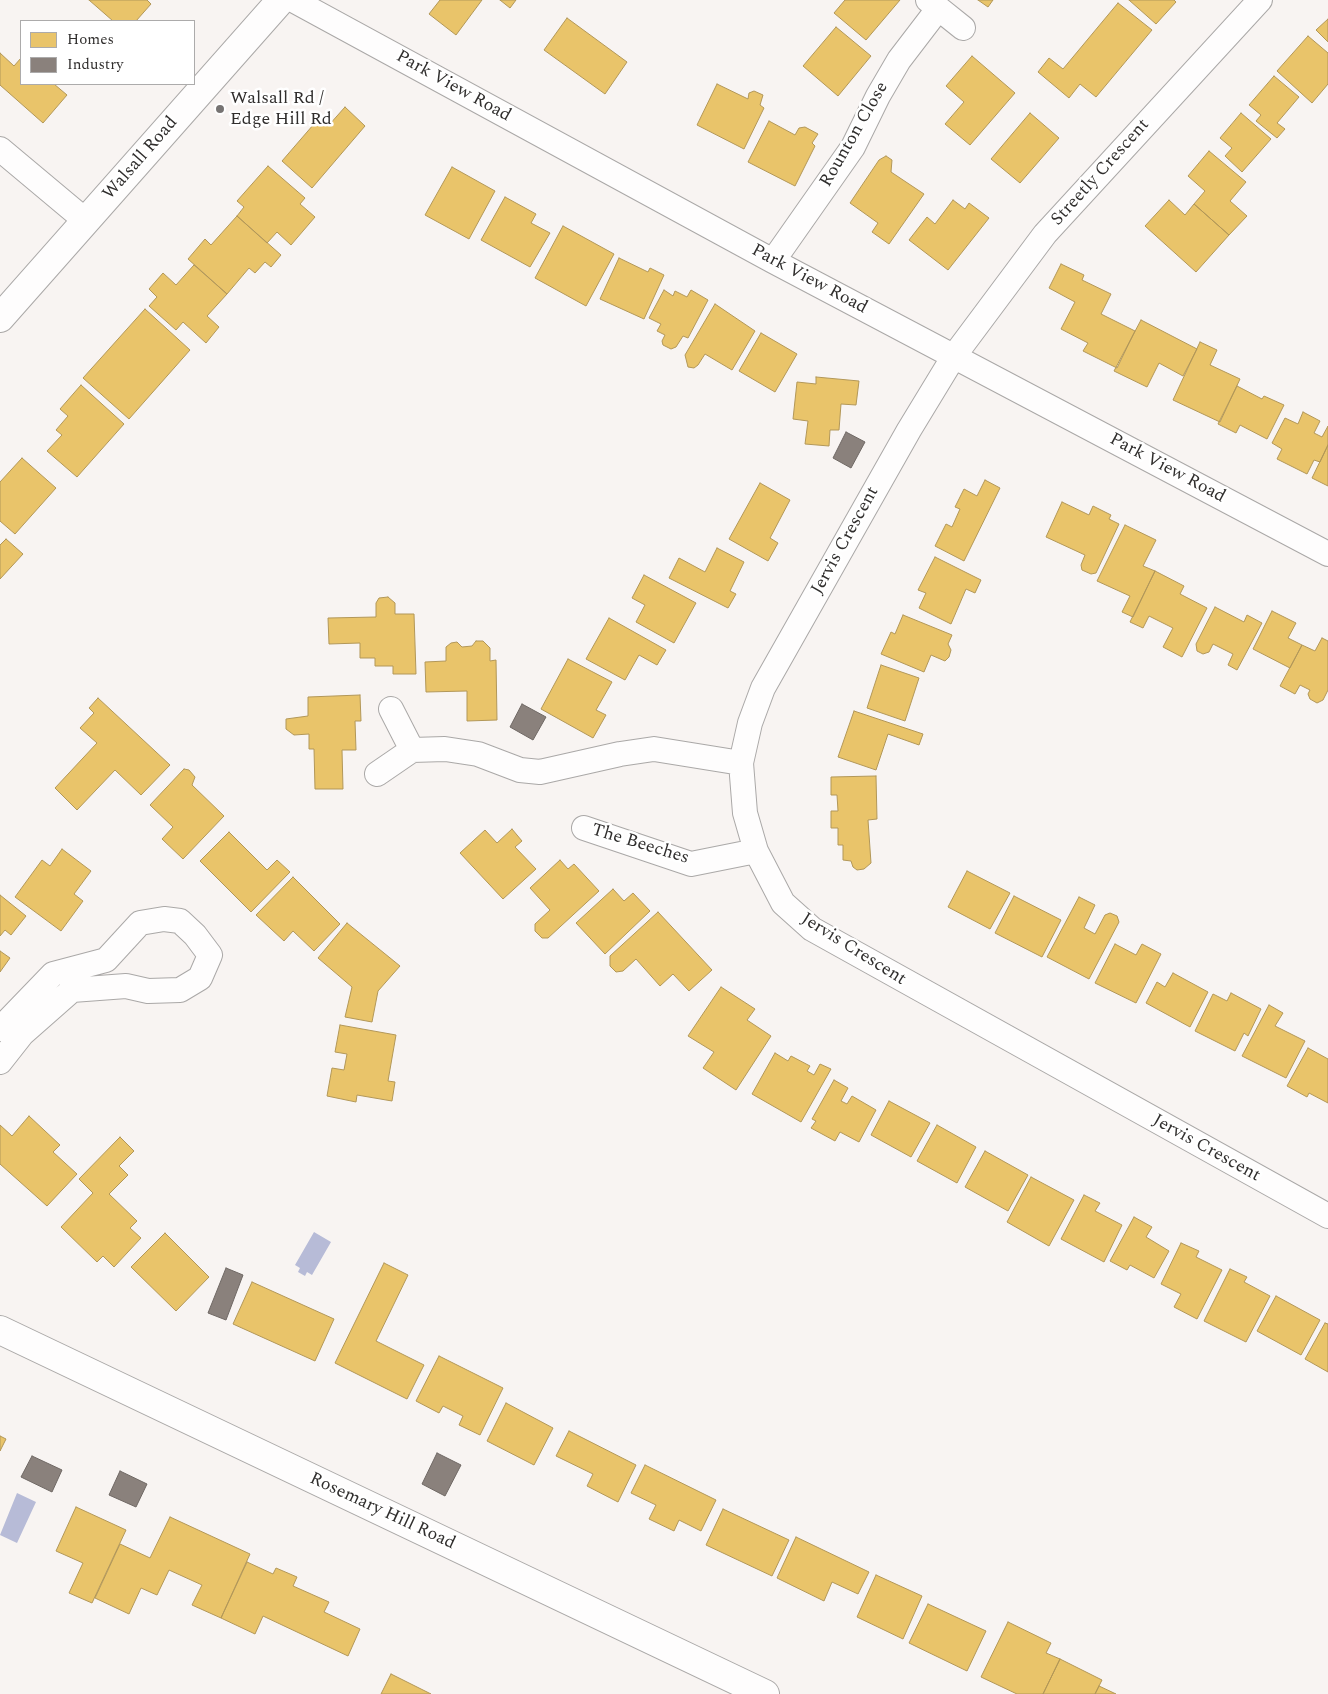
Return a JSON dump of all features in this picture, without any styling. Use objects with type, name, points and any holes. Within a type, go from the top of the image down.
[{"type":"main road","name":"Walsall Road","points":[[0,318],[281,0]]},
{"type":"main road","name":"Rosemary Hill Road","points":[[0,1330],[765,1694]]},
{"type":"street","name":"Park View Road","points":[[293,0],[774,261],[1328,554]]},
{"type":"street","name":"Streetly Crescent","points":[[954,356],[1045,234],[1260,0]]},
{"type":"street","name":"Rounton Close","points":[[774,261],[853,147],[878,96],[933,5],[963,28]]},
{"type":"street","points":[[0,149],[86,221]]},
{"type":"street","name":"Jervis Crescent","points":[[954,356],[909,430],[763,688],[750,724],[742,763],[744,813],[756,851],[783,903],[812,929],[1328,1216]]},
{"type":"street","points":[[391,709],[412,750]]},
{"type":"street","points":[[377,774],[412,750],[445,749],[478,754],[520,770],[540,772],[620,754],[654,749],[742,763]]},
{"type":"street","name":"The Beeches","points":[[584,828],[691,864],[756,851]]},
{"type":"street","points":[[0,1029],[53,974],[106,960],[140,923],[164,919],[180,921],[196,935],[210,955],[200,978],[180,990],[148,991],[126,986],[72,990],[22,1034],[0,1062]]},
{"type":"street","points":[[106,960],[126,986]]},
{"type":"water","points":[[314,1232],[331,1242],[312,1275],[307,1272],[305,1276],[298,1272],[300,1268],[295,1265]]},
{"type":"water","points":[[17,1493],[36,1502],[17,1543],[0,1535]]},
{"type":"building: Homes","points":[[89,0],[147,0],[151,4],[137,20],[112,20]]},
{"type":"building: Homes","points":[[440,0],[482,0],[456,35],[429,14]]},
{"type":"building: Homes","points":[[500,0],[516,0],[510,8]]},
{"type":"building: Homes","points":[[845,0],[900,0],[866,40],[834,13]]},
{"type":"building: Homes","points":[[978,0],[993,0],[988,7]]},
{"type":"building: Homes","points":[[1129,0],[1174,0],[1176,2],[1156,24]]},
{"type":"building: Homes","points":[[1118,3],[1152,30],[1096,97],[1080,84],[1069,98],[1038,72],[1049,58],[1063,69]]},
{"type":"building: Homes","points":[[567,18],[627,62],[605,94],[544,50]]},
{"type":"building: Homes","points":[[1328,19],[1328,42],[1316,30]]},
{"type":"building: Homes","points":[[836,27],[871,56],[838,96],[803,66]]},
{"type":"building: Homes","points":[[1308,36],[1328,53],[1328,84],[1312,103],[1277,71]]},
{"type":"building: Homes","points":[[0,53],[14,66],[20,59],[20,85],[55,85],[67,95],[43,123],[0,85]]},
{"type":"building: Homes","points":[[972,56],[1015,93],[970,145],[945,124],[964,102],[946,86]]},
{"type":"building: Homes","points":[[1274,76],[1299,97],[1277,123],[1285,129],[1277,138],[1256,121],[1261,115],[1249,105]]},
{"type":"building: Homes","points":[[717,84],[748,99],[749,93],[754,91],[763,95],[760,105],[764,108],[744,149],[697,125]]},
{"type":"building: Homes","points":[[345,107],[365,126],[312,188],[282,161],[320,117],[329,125]]},
{"type":"building: Homes","points":[[1030,113],[1059,138],[1020,183],[991,159]]},
{"type":"building: Homes","points":[[1241,113],[1271,139],[1242,172],[1225,156],[1232,148],[1220,138]]},
{"type":"building: Homes","points":[[769,121],[795,135],[799,128],[805,127],[818,134],[812,143],[815,146],[795,186],[748,162]]},
{"type":"building: Homes","points":[[1209,151],[1246,182],[1230,201],[1247,216],[1229,235],[1194,204],[1205,191],[1188,176]]},
{"type":"building: Homes","points":[[886,156],[892,160],[891,172],[924,194],[889,244],[872,232],[878,223],[850,203],[879,160]]},
{"type":"building: Homes","points":[[268,166],[305,198],[300,204],[315,217],[291,245],[277,232],[267,243],[237,216],[244,207],[237,201]]},
{"type":"building: Homes","points":[[452,167],[495,191],[469,239],[425,215]]},
{"type":"building: Homes","points":[[505,197],[536,214],[531,223],[550,233],[530,267],[481,240]]},
{"type":"building: Homes","points":[[953,200],[965,209],[969,203],[989,218],[948,270],[909,240],[927,217],[935,224]]},
{"type":"building: Homes","points":[[1169,200],[1185,215],[1194,204],[1229,235],[1196,272],[1145,226]]},
{"type":"building: Homes","points":[[237,216],[281,255],[271,267],[265,262],[255,273],[249,268],[227,294],[188,259],[205,239],[211,245]]},
{"type":"building: Homes","points":[[563,226],[614,254],[586,306],[535,278]]},
{"type":"building: Homes","points":[[619,258],[648,272],[650,268],[664,275],[644,319],[600,299]]},
{"type":"building: Homes","points":[[1061,264],[1084,275],[1082,280],[1111,294],[1101,314],[1135,331],[1117,368],[1083,351],[1088,343],[1061,329],[1075,302],[1049,288]]},
{"type":"building: Homes","points":[[194,265],[227,294],[207,316],[219,327],[206,343],[183,322],[176,330],[149,306],[157,297],[149,289],[163,273],[176,285]]},
{"type":"building: Homes","points":[[664,290],[673,296],[675,291],[687,297],[691,290],[708,300],[688,338],[683,336],[676,347],[671,349],[663,345],[662,341],[665,335],[657,331],[661,324],[649,318]]},
{"type":"building: Homes","points":[[715,304],[755,331],[732,370],[705,354],[698,365],[694,368],[688,367],[685,355]]},
{"type":"building: Homes","points":[[145,309],[190,350],[129,419],[83,378]]},
{"type":"building: Homes","points":[[1141,320],[1197,349],[1183,376],[1159,363],[1147,387],[1114,371]]},
{"type":"building: Homes","points":[[761,333],[797,354],[775,392],[739,371]]},
{"type":"building: Homes","points":[[1200,342],[1217,350],[1210,365],[1240,379],[1220,422],[1173,400]]},
{"type":"building: Homes","points":[[816,377],[859,381],[856,405],[841,404],[839,430],[830,430],[829,446],[805,444],[808,421],[793,419],[797,382],[816,384]]},
{"type":"building: Homes","points":[[81,385],[124,424],[77,477],[47,451],[62,435],[56,430],[68,416],[60,409]]},
{"type":"building: Homes","points":[[1237,386],[1262,399],[1264,396],[1284,405],[1267,439],[1240,425],[1236,433],[1218,424]]},
{"type":"building: Homes","points":[[1303,412],[1320,421],[1314,433],[1322,437],[1328,426],[1328,445],[1320,462],[1314,460],[1307,474],[1277,459],[1282,449],[1272,443],[1285,418],[1298,424]]},
{"type":"building: Homes","points":[[1328,445],[1328,486],[1312,478]]},
{"type":"building: Homes","points":[[22,458],[56,488],[15,534],[0,521],[0,482]]},
{"type":"building: Homes","points":[[985,480],[1000,488],[964,561],[935,546],[946,524],[952,527],[960,509],[955,507],[964,489],[977,496]]},
{"type":"building: Homes","points":[[760,483],[790,500],[770,538],[778,543],[768,561],[729,539]]},
{"type":"building: Homes","points":[[1062,502],[1089,515],[1093,506],[1111,515],[1109,519],[1119,524],[1096,573],[1091,574],[1082,570],[1081,565],[1085,555],[1046,537]]},
{"type":"building: Homes","points":[[1125,525],[1156,540],[1143,566],[1155,571],[1133,617],[1122,612],[1130,596],[1097,581]]},
{"type":"building: Homes","points":[[6,539],[23,554],[0,579],[0,545]]},
{"type":"building: Homes","points":[[717,548],[744,562],[730,591],[736,594],[728,608],[669,578],[679,558],[705,572]]},
{"type":"building: Homes","points":[[935,557],[981,580],[975,593],[966,589],[951,624],[919,608],[926,593],[918,590]]},
{"type":"building: Homes","points":[[1155,571],[1184,586],[1180,594],[1207,608],[1182,657],[1163,647],[1173,628],[1149,616],[1143,628],[1130,622]]},
{"type":"building: Homes","points":[[644,575],[696,603],[674,643],[636,622],[645,605],[632,598]]},
{"type":"building: Homes","points":[[388,597],[395,603],[395,614],[414,614],[416,674],[393,674],[393,666],[375,666],[375,658],[360,658],[360,643],[329,644],[328,618],[376,617],[376,603],[379,598]]},
{"type":"building: Homes","points":[[1215,607],[1244,622],[1247,615],[1262,623],[1237,670],[1228,665],[1233,654],[1213,644],[1209,652],[1203,654],[1197,651],[1196,644]]},
{"type":"building: Homes","points":[[1272,611],[1296,623],[1288,638],[1302,645],[1290,668],[1253,649]]},
{"type":"building: Homes","points":[[903,615],[952,635],[948,644],[951,650],[949,657],[945,661],[931,655],[924,672],[881,654],[891,632],[895,634]]},
{"type":"building: Homes","points":[[609,618],[666,650],[657,665],[639,655],[625,680],[586,659]]},
{"type":"building: Homes","points":[[1322,638],[1328,641],[1328,690],[1323,700],[1317,703],[1310,699],[1308,694],[1310,690],[1300,685],[1295,694],[1280,686],[1302,645],[1315,651]]},
{"type":"building: Homes","points":[[476,641],[483,641],[490,648],[490,661],[496,660],[497,720],[467,721],[467,691],[426,692],[425,662],[446,661],[446,647],[451,643],[457,642],[462,647],[472,646]]},
{"type":"building: Homes","points":[[568,659],[612,682],[596,710],[606,715],[593,738],[541,709]]},
{"type":"building: Homes","points":[[881,665],[919,678],[905,721],[867,708]]},
{"type":"building: Homes","points":[[360,695],[361,721],[355,721],[356,750],[342,750],[343,789],[315,789],[314,749],[309,749],[309,734],[294,735],[286,729],[286,719],[308,716],[308,697]]},
{"type":"building: Homes","points":[[98,698],[170,765],[141,795],[115,770],[77,810],[55,788],[97,743],[80,728],[94,713],[89,708]]},
{"type":"building: Homes","points":[[854,711],[923,734],[919,745],[888,734],[876,770],[838,757]]},
{"type":"building: Homes","points":[[184,769],[189,770],[195,777],[192,785],[224,816],[183,859],[162,839],[173,827],[150,805]]},
{"type":"building: Homes","points":[[876,776],[877,819],[868,820],[871,863],[864,869],[857,870],[853,867],[851,861],[843,860],[843,845],[838,845],[838,828],[831,828],[831,811],[838,811],[837,795],[831,795],[831,777]]},
{"type":"building: Homes","points":[[512,829],[522,841],[515,847],[536,869],[503,899],[460,853],[485,830],[497,843]]},
{"type":"building: Homes","points":[[229,832],[267,870],[277,860],[290,872],[251,912],[200,861]]},
{"type":"building: Homes","points":[[62,849],[91,871],[74,894],[83,901],[61,931],[15,897],[42,860],[50,866]]},
{"type":"building: Homes","points":[[560,860],[568,869],[574,864],[599,891],[548,938],[542,938],[535,931],[535,924],[550,910],[530,888]]},
{"type":"building: Homes","points":[[967,871],[1010,893],[990,929],[948,907]]},
{"type":"building: Homes","points":[[293,877],[340,924],[314,951],[293,931],[284,941],[256,915]]},
{"type":"building: Homes","points":[[613,889],[624,901],[633,893],[650,911],[605,954],[576,923]]},
{"type":"building: Homes","points":[[0,895],[26,916],[11,935],[5,930],[0,936]]},
{"type":"building: Homes","points":[[1014,896],[1061,920],[1042,957],[995,933]]},
{"type":"building: Homes","points":[[1079,897],[1095,905],[1084,928],[1095,934],[1105,915],[1110,913],[1117,916],[1119,922],[1089,979],[1047,957]]},
{"type":"building: Homes","points":[[658,912],[712,970],[689,991],[673,974],[660,986],[636,959],[623,971],[616,972],[610,966],[610,956]]},
{"type":"building: Homes","points":[[347,923],[400,966],[378,991],[372,1022],[345,1017],[352,987],[318,958]]},
{"type":"building: Homes","points":[[1115,944],[1136,955],[1142,944],[1161,954],[1136,1003],[1095,983]]},
{"type":"building: Homes","points":[[0,951],[10,958],[0,972]]},
{"type":"building: Homes","points":[[1173,973],[1208,992],[1190,1027],[1146,1003],[1157,982],[1165,987]]},
{"type":"building: Homes","points":[[721,987],[755,1009],[747,1020],[771,1036],[736,1090],[703,1068],[714,1052],[688,1036]]},
{"type":"building: Homes","points":[[1231,993],[1261,1009],[1248,1036],[1244,1033],[1235,1051],[1195,1031],[1213,994],[1227,1001]]},
{"type":"building: Homes","points":[[1269,1005],[1283,1013],[1275,1026],[1305,1041],[1286,1078],[1242,1056]]},
{"type":"building: Homes","points":[[340,1025],[396,1035],[388,1081],[395,1082],[392,1101],[357,1095],[356,1102],[327,1096],[332,1068],[344,1070],[347,1054],[335,1052]]},
{"type":"building: Homes","points":[[1308,1048],[1328,1059],[1328,1103],[1309,1093],[1307,1097],[1287,1086]]},
{"type":"building: Homes","points":[[775,1053],[788,1061],[791,1056],[810,1066],[807,1071],[814,1075],[820,1064],[831,1069],[801,1122],[752,1094]]},
{"type":"building: Homes","points":[[834,1080],[848,1088],[841,1101],[847,1104],[852,1096],[876,1110],[859,1142],[840,1132],[835,1141],[811,1128],[816,1121],[812,1119]]},
{"type":"building: Homes","points":[[889,1101],[930,1123],[911,1157],[871,1135]]},
{"type":"building: Homes","points":[[29,1116],[60,1145],[53,1152],[77,1174],[47,1206],[0,1164],[0,1125],[12,1136]]},
{"type":"building: Homes","points":[[937,1125],[976,1147],[957,1183],[917,1161]]},
{"type":"building: Homes","points":[[120,1137],[134,1151],[119,1166],[128,1175],[109,1194],[137,1221],[130,1228],[141,1238],[114,1267],[103,1256],[97,1262],[61,1227],[93,1193],[79,1179]]},
{"type":"building: Homes","points":[[985,1151],[1028,1175],[1008,1211],[965,1187]]},
{"type":"building: Homes","points":[[1031,1177],[1074,1200],[1049,1246],[1007,1222]]},
{"type":"building: Homes","points":[[1084,1195],[1100,1203],[1095,1211],[1122,1225],[1104,1262],[1061,1239]]},
{"type":"building: Homes","points":[[1134,1217],[1152,1227],[1146,1237],[1169,1251],[1154,1278],[1130,1265],[1127,1270],[1110,1261]]},
{"type":"building: Homes","points":[[165,1233],[209,1277],[176,1311],[131,1267]]},
{"type":"building: Homes","points":[[1181,1243],[1199,1251],[1196,1257],[1222,1270],[1197,1319],[1174,1307],[1181,1294],[1161,1284]]},
{"type":"building: Homes","points":[[384,1263],[408,1275],[376,1341],[424,1365],[407,1399],[335,1363]]},
{"type":"building: Homes","points":[[1230,1269],[1247,1277],[1244,1282],[1270,1296],[1246,1342],[1204,1321]]},
{"type":"building: Homes","points":[[252,1282],[334,1319],[315,1361],[233,1324]]},
{"type":"building: Homes","points":[[1276,1296],[1320,1320],[1301,1355],[1257,1331]]},
{"type":"building: Homes","points":[[1325,1323],[1328,1324],[1328,1372],[1305,1359]]},
{"type":"building: Homes","points":[[439,1356],[503,1388],[480,1435],[459,1425],[463,1416],[443,1406],[439,1413],[416,1401]]},
{"type":"building: Homes","points":[[506,1403],[553,1428],[534,1465],[487,1441]]},
{"type":"building: Homes","points":[[569,1431],[636,1465],[618,1502],[587,1486],[593,1474],[556,1456]]},
{"type":"building: Homes","points":[[0,1436],[6,1439],[0,1451]]},
{"type":"building: Homes","points":[[645,1465],[716,1500],[701,1531],[679,1520],[674,1531],[649,1519],[656,1505],[631,1493]]},
{"type":"building: Homes","points":[[76,1507],[126,1530],[92,1603],[69,1593],[83,1563],[56,1551]]},
{"type":"building: Homes","points":[[723,1509],[789,1540],[772,1576],[706,1545]]},
{"type":"building: Homes","points":[[170,1517],[250,1554],[221,1618],[192,1605],[202,1585],[169,1570],[157,1595],[141,1588],[129,1614],[95,1598],[120,1544],[150,1558]]},
{"type":"building: Homes","points":[[796,1537],[869,1572],[858,1594],[832,1582],[824,1601],[777,1578]]},
{"type":"building: Homes","points":[[247,1562],[273,1574],[276,1568],[297,1577],[293,1586],[329,1602],[324,1612],[360,1629],[348,1656],[263,1616],[255,1634],[221,1618]]},
{"type":"building: Homes","points":[[876,1575],[922,1596],[903,1639],[857,1617]]},
{"type":"building: Homes","points":[[928,1604],[986,1631],[967,1671],[909,1643]]},
{"type":"building: Homes","points":[[1008,1622],[1051,1643],[1046,1653],[1060,1659],[1043,1694],[1017,1694],[981,1677]]},
{"type":"building: Homes","points":[[1060,1659],[1102,1680],[1095,1694],[1043,1694]]},
{"type":"building: Homes","points":[[391,1674],[431,1694],[381,1694]]},
{"type":"building: Homes","points":[[1099,1686],[1116,1694],[1095,1694]]},
{"type":"building: Industry","points":[[846,432],[865,442],[851,468],[833,458]]},
{"type":"building: Industry","points":[[522,704],[546,717],[533,740],[510,727]]},
{"type":"building: Industry","points":[[226,1268],[243,1275],[226,1320],[208,1313]]},
{"type":"building: Industry","points":[[437,1453],[461,1465],[445,1496],[422,1484]]},
{"type":"building: Industry","points":[[32,1456],[62,1470],[52,1492],[21,1477]]},
{"type":"building: Industry","points":[[120,1471],[147,1484],[136,1507],[109,1495]]},
{"type":"place","name":"Walsall Rd / Edge Hill Rd","points":[[220,109]]}]
